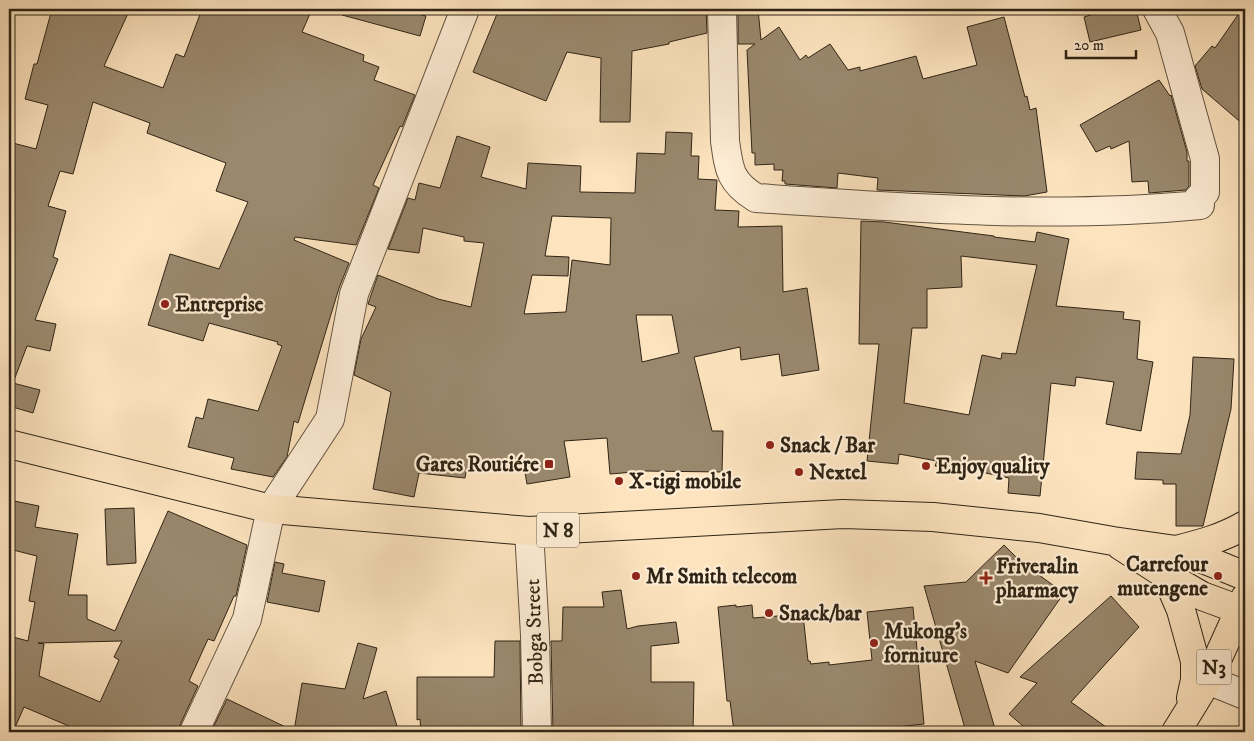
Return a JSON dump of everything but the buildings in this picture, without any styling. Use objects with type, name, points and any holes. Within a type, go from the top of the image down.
[{"type":"highway","name":"N 8","points":[[9,444],[271,509],[529,531],[843,514],[933,517],[1039,528],[1113,542],[1176,550],[1245,576]]},
{"type":"highway","points":[[1176,550],[1213,540],[1245,525]]},
{"type":"highway","name":"N 8","points":[[1113,542],[1202,596],[1243,604]]},
{"type":"highway","points":[[1166,575],[1181,610],[1195,662],[1195,680],[1182,722]]},
{"type":"highway","name":"N3","points":[[1182,722],[1208,680],[1243,604]]},
{"type":"street","points":[[194,732],[247,619],[271,509],[330,419],[354,294],[465,9]]},
{"type":"street","points":[[722,9],[725,141],[728,162],[734,178],[742,190],[756,198],[967,211],[1036,212],[1142,211],[1200,205],[1198,199],[1205,192],[1205,159],[1170,34],[1157,9]]},
{"type":"street","name":"Bobga Street","points":[[529,531],[535,635],[537,732]]},
{"type":"street","points":[[1208,680],[1245,695]]},
{"type":"place","name":"Entreprise","points":[[165,304]]},
{"type":"place","name":"Snack / Bar","points":[[770,445]]},
{"type":"place","name":"Gares Routiére","points":[[549,464]]},
{"type":"place","name":"Enjoy quality","points":[[926,466]]},
{"type":"place","name":"Nextel","points":[[799,472]]},
{"type":"place","name":"X-tigi mobile","points":[[619,481]]},
{"type":"place","name":"Mr Smith telecom","points":[[636,576]]},
{"type":"place","name":"Carrefour mutengene","points":[[1218,576]]},
{"type":"place","name":"Friveralin pharmacy","points":[[986,578]]},
{"type":"place","name":"Snack/bar","points":[[769,613]]},
{"type":"place","name":"Mukong's forniture","points":[[874,643]]}]
